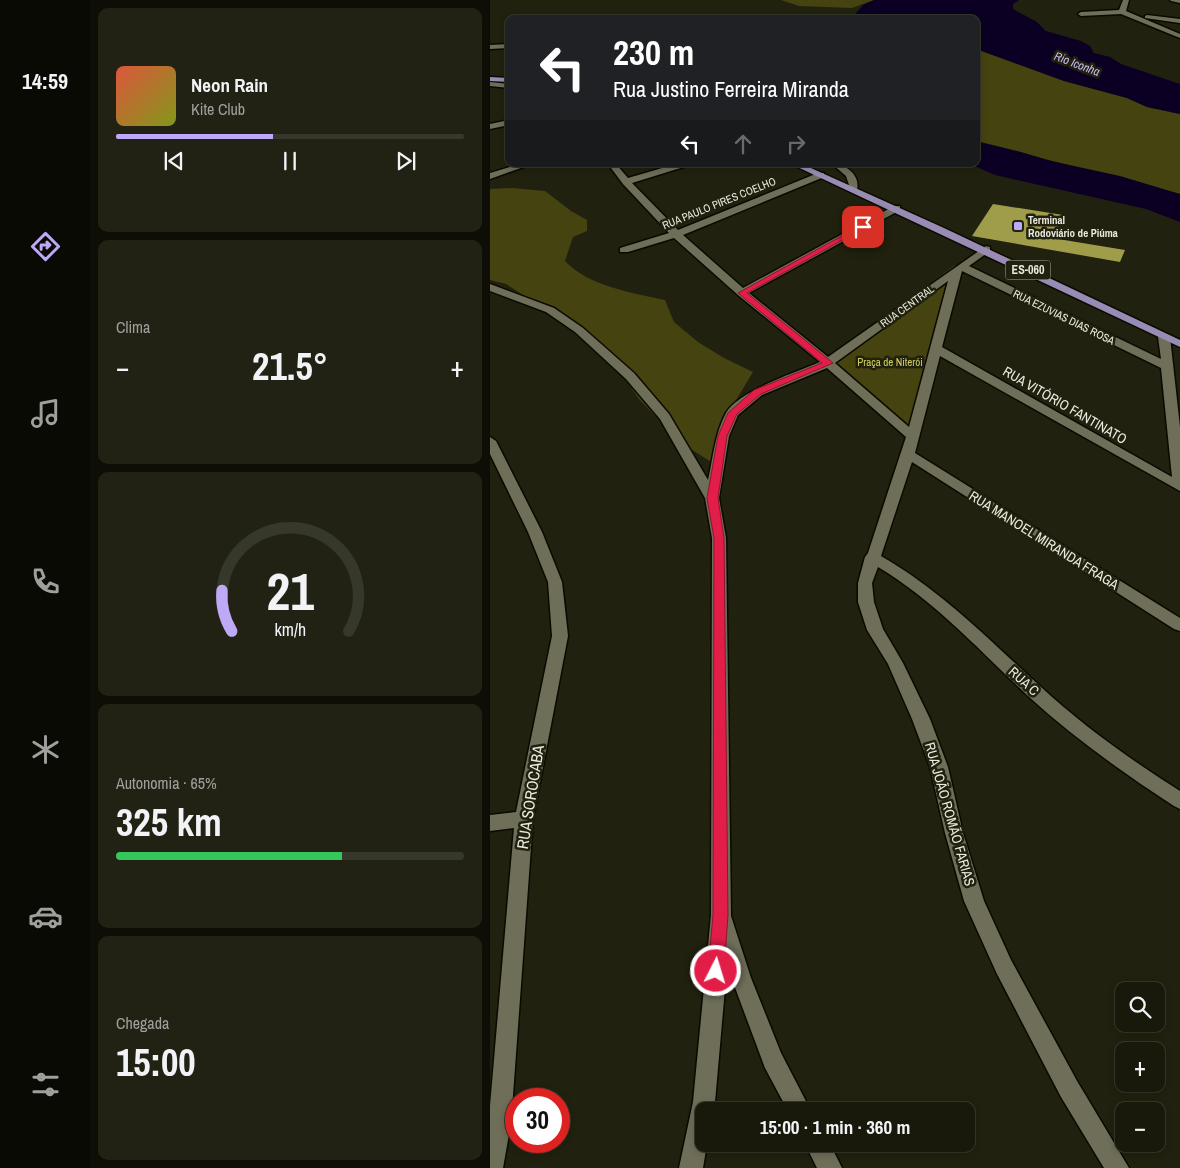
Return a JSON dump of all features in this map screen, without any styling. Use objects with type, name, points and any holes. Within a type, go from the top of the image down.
[{"type":"main road","points":[[490,79],[505,80]]},
{"type":"main road","name":"ES-060","points":[[802,167],[854,188],[986,249],[1180,344]]},
{"type":"street","points":[[1122,12],[1126,0]]},
{"type":"street","points":[[1173,0],[1180,1]]},
{"type":"street","points":[[1081,14],[1122,12],[1180,36]]},
{"type":"street","points":[[1130,15],[1180,21]]},
{"type":"street","points":[[490,47],[505,46]]},
{"type":"street","points":[[490,84],[505,86]]},
{"type":"street","points":[[490,127],[505,123]]},
{"type":"street","points":[[490,176],[518,167]]},
{"type":"street","points":[[614,167],[626,182],[676,234],[742,293],[828,363],[912,436]]},
{"type":"street","points":[[626,182],[674,167]]},
{"type":"street","points":[[840,167],[849,173],[853,179],[854,188]]},
{"type":"street","name":"RUA PAULO PIRES COELHO","points":[[624,250],[676,234],[821,175]]},
{"type":"street","points":[[742,293],[897,208]]},
{"type":"street","name":"RUA CENTRAL","points":[[712,498],[722,436],[732,413],[758,392],[828,363],[986,249]]},
{"type":"street","name":"RUA JOÃO ROMÃO FARIAS","points":[[959,269],[908,454],[872,557],[865,583],[866,602],[875,630],[895,663],[922,719],[936,759],[954,833],[974,901],[1004,967],[1059,1071],[1118,1168]]},
{"type":"street","name":"RUA EZUVIAS DIAS ROSA","points":[[959,269],[1166,366]]},
{"type":"street","points":[[490,287],[550,310],[579,330],[630,376],[665,416],[712,498],[719,538],[721,915],[704,1102],[691,1168]]},
{"type":"street","points":[[1164,337],[1180,487]]},
{"type":"street","name":"RUA VITÓRIO FANTINATO","points":[[936,349],[1180,487]]},
{"type":"street","name":"RUA SOROCABA","points":[[490,441],[535,532],[555,582],[560,636],[524,819],[491,1168]]},
{"type":"street","name":"RUA MANOEL MIRANDA FRAGA","points":[[908,454],[1180,625]]},
{"type":"street","name":"RUA C","points":[[872,557],[895,569],[946,608],[1037,694],[1106,750],[1180,801]]},
{"type":"street","points":[[490,823],[524,819]]},
{"type":"street","points":[[721,915],[741,978],[773,1060],[795,1102]]},
{"type":"street","points":[[821,1152],[830,1168]]},
{"type":"green space","points":[[781,0],[874,0],[852,8],[799,6]]},
{"type":"green space","points":[[980,50],[1064,81],[1127,98],[1147,107],[1180,114],[1180,194],[980,142]]},
{"type":"green space","points":[[512,188],[545,191],[571,211],[587,220],[587,231],[573,237],[565,261],[575,270],[586,277],[612,287],[665,300],[674,322],[698,342],[724,358],[753,372],[724,420],[716,465],[681,443],[639,399],[609,356],[569,325],[506,284],[490,280],[490,189]]},
{"type":"green space","name":"Praça de Niterói","points":[[955,265],[911,434],[828,359]]},
{"type":"water","name":"Rio Iconha","points":[[874,0],[1019,0],[1013,4],[1013,9],[1037,22],[1046,31],[1081,41],[1090,46],[1094,53],[1110,57],[1121,64],[1180,84],[1180,114],[1147,107],[1127,98],[1064,81],[980,50],[980,15],[854,15],[863,5]]},
{"type":"water","points":[[980,142],[1051,161],[1120,176],[1180,194],[1180,222],[1146,209],[995,175],[977,167],[980,167]]},
{"type":"building","name":"Terminal Rodoviário de Piúma","points":[[993,204],[1063,215],[1052,238],[1125,250],[1120,262],[972,236]]},
{"type":"place","name":"Terminal Rodoviário de Piúma","points":[[1018,226]]},
{"type":"route","points":[[716,971],[721,915],[719,538],[712,498],[722,436],[732,413],[758,392],[828,363],[742,293],[863,227]]}]
